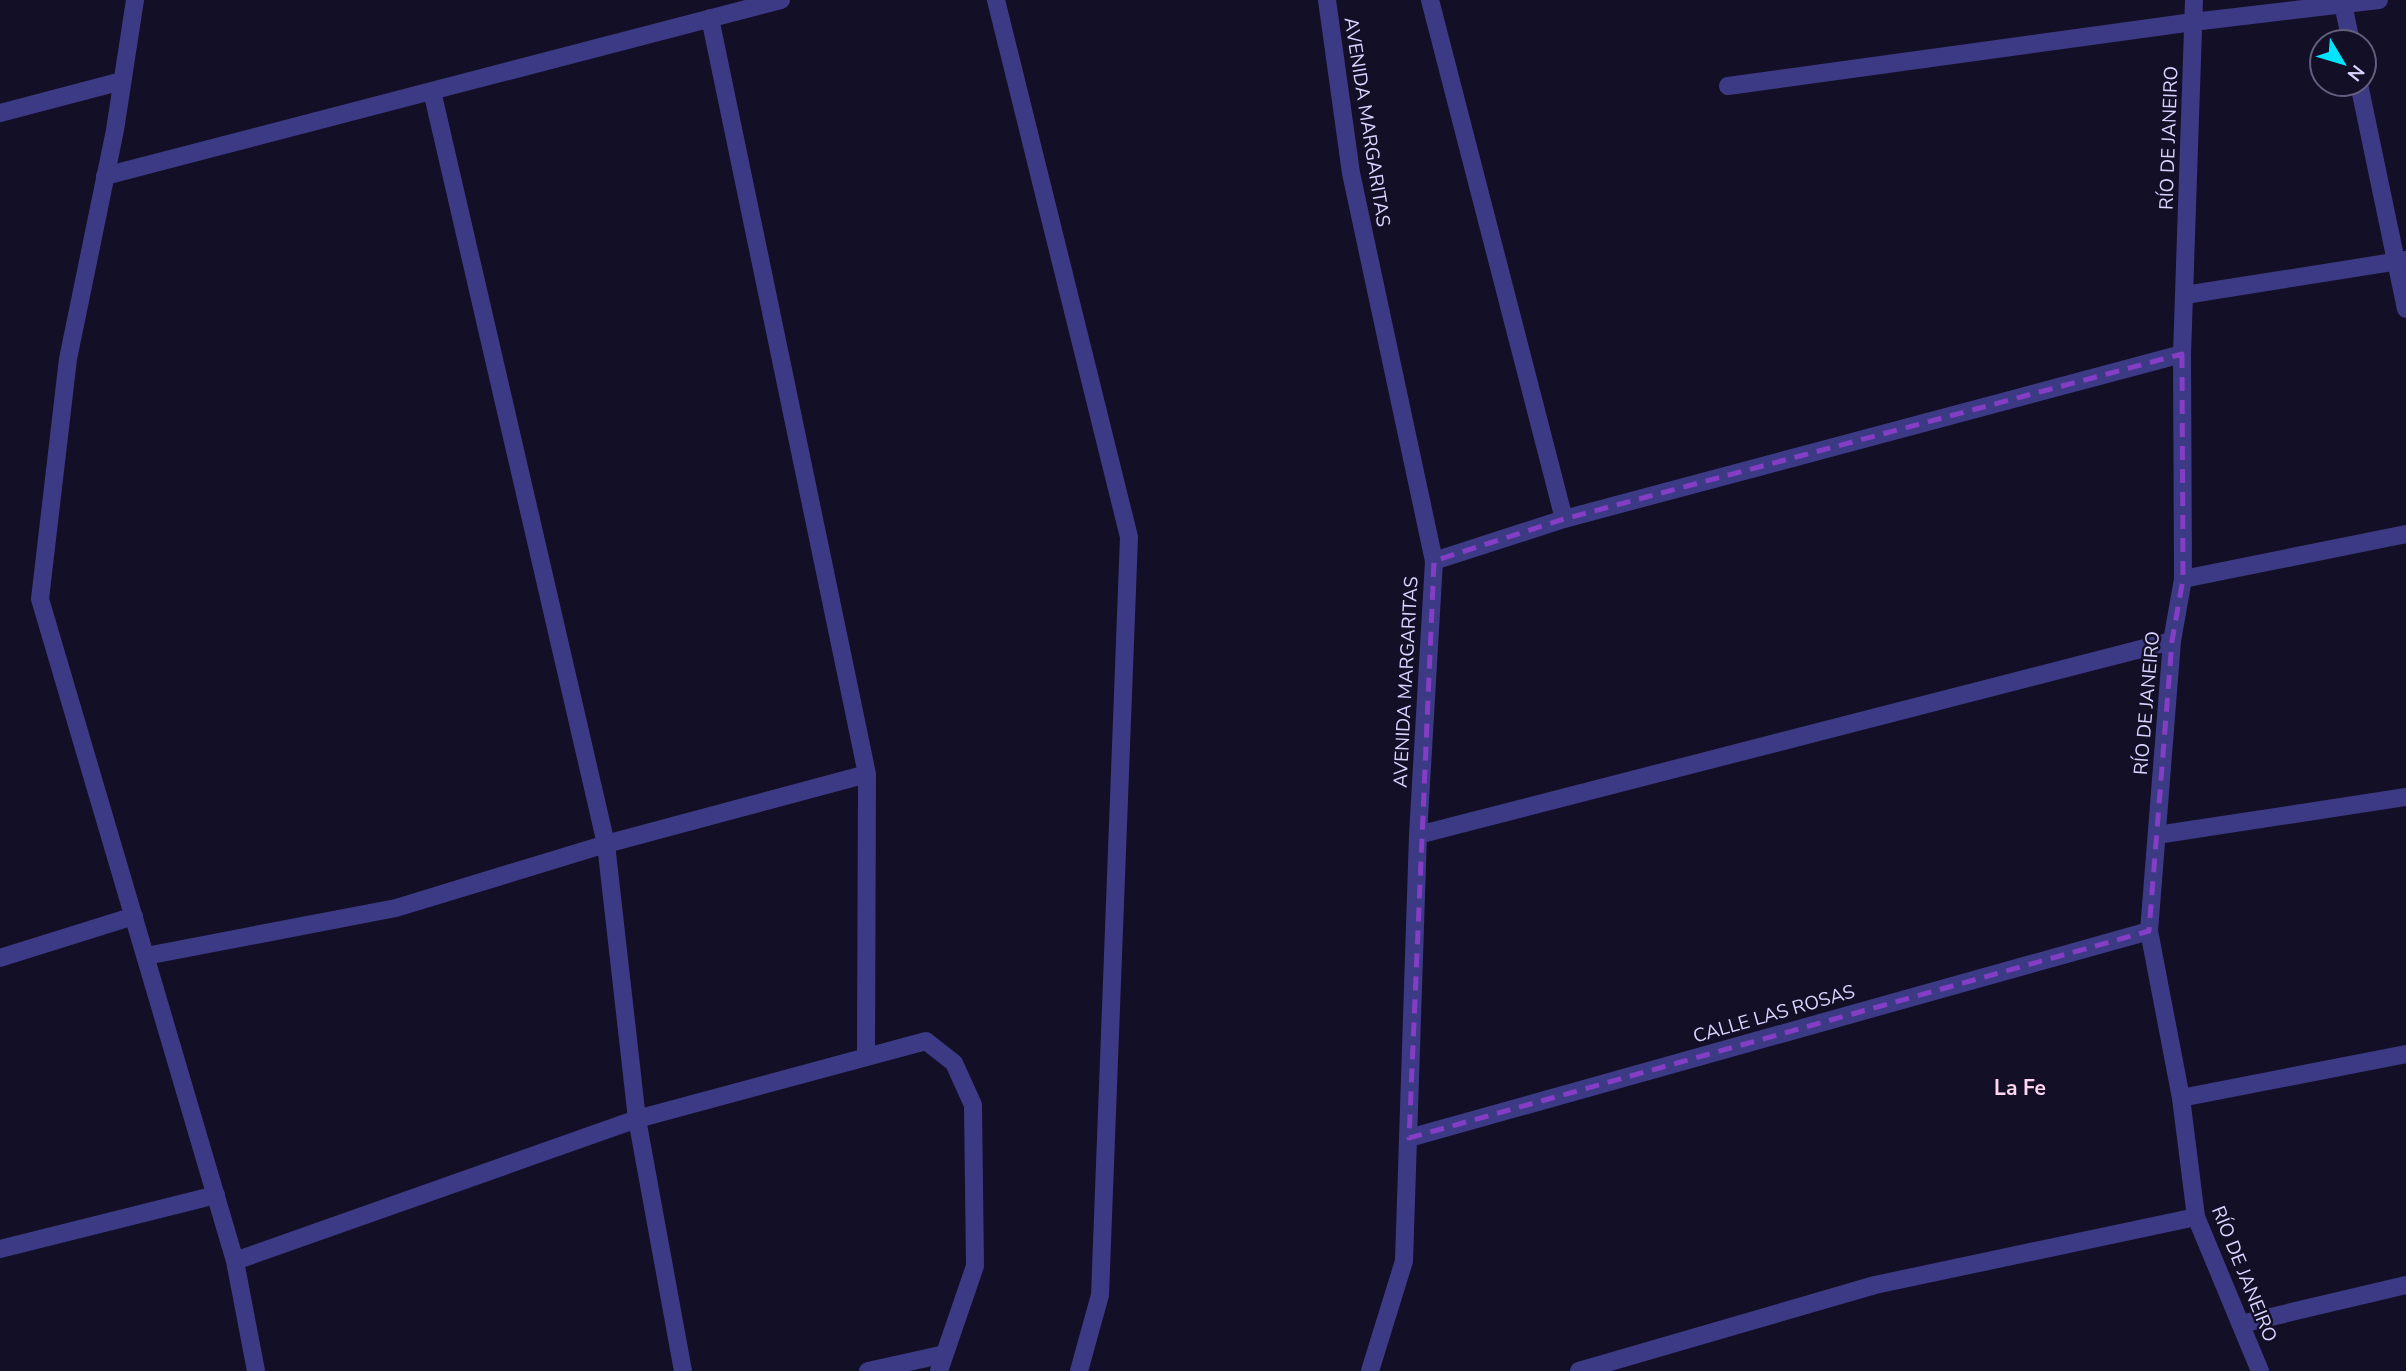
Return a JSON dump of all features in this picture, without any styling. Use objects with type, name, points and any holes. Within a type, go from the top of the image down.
[{"type":"street","points":[[135,0],[106,176],[68,359],[40,599],[235,1261],[256,1371]]},
{"type":"street","points":[[106,176],[781,0]]},
{"type":"street","points":[[996,0],[1129,537],[1100,1294],[1079,1371]]},
{"type":"street","name":"AVENIDA MARGARITAS","points":[[1327,0],[1351,173],[1434,561],[1418,835],[1404,1261],[1370,1371]]},
{"type":"street","points":[[1430,0],[1564,519]]},
{"type":"street","name":"RÍO DE JANEIRO","points":[[2194,0],[2182,354],[2183,579],[2172,641],[2149,931],[2181,1098],[2196,1217],[2260,1371]]},
{"type":"street","points":[[1728,86],[2193,22],[2379,0]]},
{"type":"street","points":[[2343,4],[2348,28]]},
{"type":"street","points":[[710,18],[867,774],[866,1057]]},
{"type":"street","points":[[0,113],[122,81]]},
{"type":"street","points":[[432,91],[606,844],[637,1119],[683,1371]]},
{"type":"street","points":[[2363,98],[2402,261],[2406,309]]},
{"type":"street","points":[[2185,295],[2402,261]]},
{"type":"street","points":[[1434,561],[1564,519],[2182,354]]},
{"type":"street","points":[[2183,579],[2406,534]]},
{"type":"street","points":[[1418,835],[2172,641]]},
{"type":"street","points":[[146,956],[396,908],[606,844],[867,774]]},
{"type":"street","points":[[2157,835],[2406,797]]},
{"type":"street","points":[[0,958],[134,916]]},
{"type":"street","name":"CALLE LAS ROSAS","points":[[1409,1138],[2149,931]]},
{"type":"street","points":[[235,1261],[637,1119],[926,1041],[954,1063],[973,1105],[975,1266],[942,1363],[868,1371]]},
{"type":"street","points":[[2181,1098],[2406,1054]]},
{"type":"street","points":[[0,1249],[216,1195]]},
{"type":"street","points":[[1579,1371],[1875,1285],[2196,1217]]},
{"type":"street","points":[[2241,1324],[2406,1285]]},
{"type":"highlighted area","points":[[2182,354],[2183,579],[2172,641],[2149,931],[1409,1138],[1434,561],[1564,519]]},
{"type":"district","name":"La Fe","points":[[2020,1088]]}]
